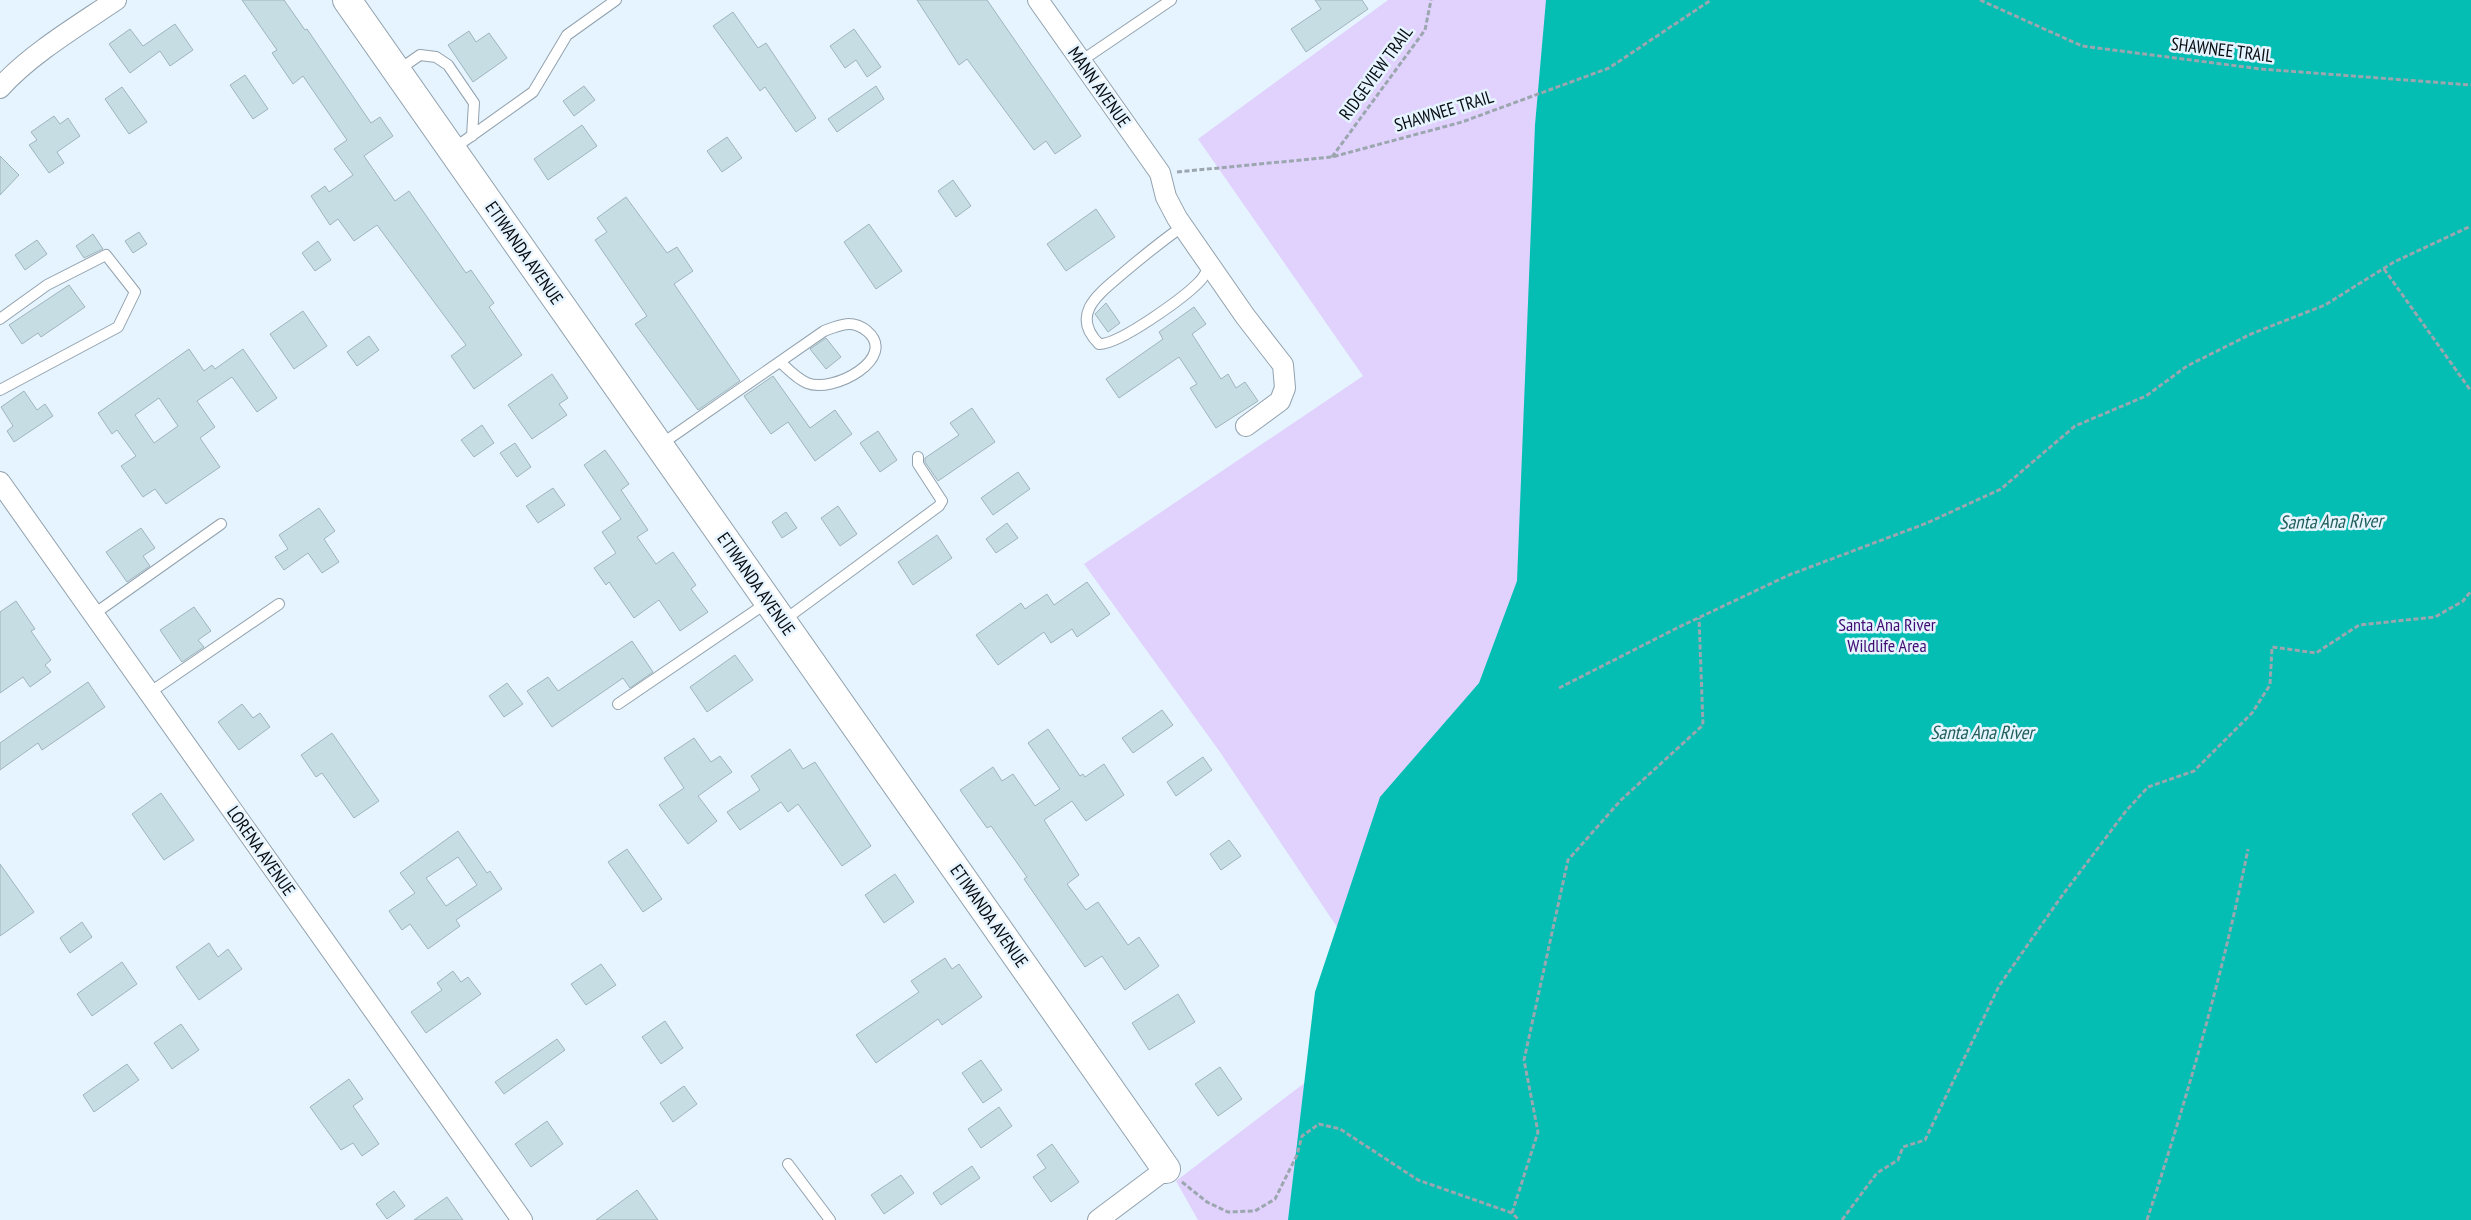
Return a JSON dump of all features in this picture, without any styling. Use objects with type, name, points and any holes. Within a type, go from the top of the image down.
[{"type":"street","points":[[0,88],[61,38],[116,0]]},
{"type":"street","name":"ETIWANDA AVENUE","points":[[346,0],[396,71],[462,143],[660,446],[1166,1169]]},
{"type":"street","name":"MANN AVENUE","points":[[1038,0],[1160,173]]},
{"type":"street","points":[[1160,173],[1166,198],[1183,226],[1283,365],[1285,388],[1280,401],[1246,426]]},
{"type":"street","name":"LORENA AVENUE","points":[[0,482],[522,1220]]},
{"type":"street","points":[[1098,1220],[1166,1169]]},
{"type":"lane","points":[[462,143],[533,92],[567,35],[616,0]]},
{"type":"lane","points":[[1081,61],[1171,0]]},
{"type":"lane","points":[[396,71],[420,55],[436,57],[448,65],[474,102],[462,143]]},
{"type":"lane","points":[[1183,226],[1142,254],[1100,290],[1089,308],[1086,322],[1092,336],[1099,344],[1107,344],[1122,337],[1181,297],[1202,280],[1210,265]]},
{"type":"lane","points":[[0,318],[47,284],[106,255],[135,292],[118,326],[0,390]]},
{"type":"lane","points":[[660,446],[824,331],[846,323],[861,326],[874,337],[876,348],[870,362],[844,380],[826,386],[808,384],[780,362]]},
{"type":"lane","points":[[618,704],[775,612],[939,506],[942,501],[918,464],[918,457]]},
{"type":"lane","points":[[94,614],[221,524]]},
{"type":"lane","points":[[149,693],[278,604]]},
{"type":"lane","points":[[788,1164],[830,1220]]},
{"type":"path","name":"RIDGEVIEW TRAIL","points":[[1332,157],[1425,30],[1431,0]]},
{"type":"path","name":"SHAWNEE TRAIL","points":[[1160,173],[1332,157],[1462,122],[1610,68],[1711,0]]},
{"type":"path","name":"SHAWNEE TRAIL","points":[[1980,0],[2082,46],[2260,69],[2471,85]]},
{"type":"path","points":[[1559,688],[1698,618],[1789,575],[1927,523],[2001,489],[2074,426],[2146,396],[2188,366],[2251,334],[2325,305],[2384,268],[2471,226]]},
{"type":"path","points":[[2384,268],[2471,391]]},
{"type":"path","points":[[1842,1220],[1877,1173],[1898,1160],[1902,1147],[1925,1140],[1999,986],[2061,897],[2126,811],[2148,787],[2194,771],[2252,712],[2270,685],[2272,647],[2316,653],[2359,625],[2435,617],[2463,601],[2471,591]]},
{"type":"path","points":[[1512,1213],[1538,1132],[1524,1060],[1568,860],[1621,800],[1703,725],[1698,618]]},
{"type":"path","points":[[2147,1220],[2173,1141],[2231,934],[2248,849]]},
{"type":"path","points":[[1166,1169],[1208,1202],[1228,1212],[1255,1211],[1275,1199],[1297,1156],[1302,1136],[1319,1124],[1340,1129],[1418,1180],[1512,1213],[1519,1220]]},
{"type":"green space","name":"Santa Ana River","points":[[1388,0],[2471,0],[2471,1220],[1198,1220],[1176,1181],[1395,1014],[1220,752],[1084,564],[1363,376],[1198,139]]},
{"type":"water","name":"Santa Ana River","points":[[1546,0],[2471,0],[2471,1220],[1288,1220],[1315,992],[1380,797],[1479,683],[1517,581],[1535,125]]},
{"type":"building","points":[[242,0],[284,0],[305,30],[307,29],[371,123],[380,117],[393,136],[364,156],[395,201],[409,191],[466,273],[471,270],[494,303],[489,307],[522,355],[474,389],[451,356],[466,345],[377,225],[354,241],[338,219],[330,225],[311,196],[325,186],[329,192],[353,175],[334,149],[347,140],[303,76],[293,84],[272,53],[277,50]]},
{"type":"building","points":[[917,0],[987,0],[1081,136],[1055,154],[1046,141],[1034,150],[967,59],[959,65]]},
{"type":"building","points":[[1315,0],[1362,0],[1368,9],[1306,52],[1291,29],[1321,9]]},
{"type":"building","points":[[733,12],[758,48],[766,43],[816,118],[796,132],[765,87],[760,91],[713,26]]},
{"type":"building","points":[[175,24],[193,50],[170,66],[160,51],[130,73],[109,44],[130,29],[143,46]]},
{"type":"building","points":[[854,29],[881,67],[867,77],[856,60],[845,68],[830,46]]},
{"type":"building","points":[[469,31],[476,42],[489,33],[507,58],[473,82],[448,45]]},
{"type":"building","points":[[245,75],[268,109],[253,119],[230,85]]},
{"type":"building","points":[[584,86],[595,100],[574,116],[563,101]]},
{"type":"building","points":[[876,86],[884,99],[837,132],[828,119]]},
{"type":"building","points":[[122,87],[147,122],[129,134],[105,99]]},
{"type":"building","points":[[54,116],[60,124],[68,118],[80,136],[57,152],[64,163],[49,173],[29,145],[37,140],[31,132]]},
{"type":"building","points":[[582,125],[597,146],[548,180],[534,159]]},
{"type":"building","points":[[727,137],[742,158],[722,172],[707,151]]},
{"type":"building","points":[[0,156],[19,175],[0,195]]},
{"type":"building","points":[[953,180],[971,206],[956,217],[938,191]]},
{"type":"building","points":[[626,197],[667,253],[677,247],[693,271],[674,284],[740,381],[698,410],[635,324],[647,316],[595,240],[607,232],[597,218]]},
{"type":"building","points":[[1096,209],[1115,237],[1066,271],[1047,244]]},
{"type":"building","points":[[869,224],[902,271],[876,289],[844,242]]},
{"type":"building","points":[[139,232],[147,244],[133,253],[125,241]]},
{"type":"building","points":[[93,234],[103,249],[84,258],[76,246]]},
{"type":"building","points":[[37,240],[47,254],[25,270],[15,255]]},
{"type":"building","points":[[318,241],[331,260],[315,271],[302,253]]},
{"type":"building","points":[[69,285],[85,307],[41,337],[38,333],[22,344],[9,325]]},
{"type":"building","points":[[1106,303],[1120,323],[1108,332],[1095,314]]},
{"type":"building","points":[[1194,307],[1206,324],[1192,334],[1221,379],[1228,374],[1236,388],[1245,382],[1258,401],[1216,428],[1190,388],[1197,384],[1179,357],[1119,398],[1106,379],[1163,339],[1159,332]]},
{"type":"building","points":[[303,311],[327,346],[294,369],[270,334]]},
{"type":"building","points":[[369,336],[379,350],[357,366],[347,352]]},
{"type":"building","points":[[826,338],[841,357],[826,369],[810,349]]},
{"type":"building","points":[[189,349],[204,371],[212,365],[215,369],[243,349],[277,398],[257,412],[232,377],[197,401],[215,427],[200,438],[220,467],[166,504],[155,489],[143,497],[121,466],[136,456],[117,430],[112,434],[98,413]],"holes":[[[159,398],[178,426],[154,443],[135,415]]]},
{"type":"building","points":[[552,374],[568,398],[559,404],[567,415],[532,439],[508,405]]},
{"type":"building","points":[[773,376],[810,428],[835,410],[852,434],[815,461],[788,422],[771,434],[744,396]]},
{"type":"building","points":[[24,391],[37,410],[45,404],[53,416],[14,442],[7,431],[13,426],[1,407]]},
{"type":"building","points":[[972,408],[995,442],[938,481],[925,462],[925,458],[959,435],[950,423]]},
{"type":"building","points":[[482,425],[494,443],[474,457],[461,440]]},
{"type":"building","points":[[878,431],[897,460],[880,472],[860,443]]},
{"type":"building","points":[[515,443],[531,467],[517,477],[500,453]]},
{"type":"building","points":[[605,450],[629,484],[621,490],[648,530],[637,537],[656,564],[673,552],[696,585],[691,589],[708,612],[680,631],[659,600],[634,618],[609,582],[606,585],[594,568],[616,553],[602,532],[621,519],[584,465]]},
{"type":"building","points":[[1018,472],[1030,489],[993,515],[981,498]]},
{"type":"building","points":[[553,488],[565,505],[538,523],[526,506]]},
{"type":"building","points":[[838,506],[857,534],[840,546],[821,518]]},
{"type":"building","points":[[319,508],[335,531],[324,539],[339,562],[322,573],[308,553],[284,570],[275,557],[288,549],[279,535]]},
{"type":"building","points":[[786,512],[797,528],[782,538],[772,522]]},
{"type":"building","points":[[1007,523],[1018,538],[996,553],[986,539]]},
{"type":"building","points":[[141,528],[155,548],[143,556],[150,566],[127,582],[106,552]]},
{"type":"building","points":[[937,535],[952,558],[913,585],[898,562]]},
{"type":"building","points":[[1087,582],[1110,614],[1077,637],[1072,629],[1051,643],[1044,632],[998,665],[976,635],[1021,603],[1025,609],[1047,594],[1054,605]]},
{"type":"building","points":[[16,601],[35,629],[31,631],[51,660],[45,665],[51,672],[30,687],[23,677],[0,693],[0,612]]},
{"type":"building","points":[[194,607],[211,631],[198,640],[204,647],[182,662],[160,630]]},
{"type":"building","points":[[632,641],[653,672],[630,688],[623,678],[552,727],[527,691],[548,677],[558,691]]},
{"type":"building","points":[[735,655],[753,680],[707,712],[690,687]]},
{"type":"building","points":[[88,682],[105,707],[42,750],[38,743],[0,770],[0,743]]},
{"type":"building","points":[[507,683],[523,704],[504,717],[489,696]]},
{"type":"building","points":[[242,704],[253,718],[260,713],[270,727],[239,750],[218,722]]},
{"type":"building","points":[[1162,710],[1173,725],[1133,753],[1122,738]]},
{"type":"building","points":[[1048,729],[1080,776],[1083,774],[1085,777],[1104,764],[1124,795],[1086,821],[1072,801],[1044,820],[1079,875],[1067,884],[1086,910],[1098,902],[1128,945],[1139,937],[1159,966],[1125,990],[1102,956],[1085,967],[1024,879],[1027,877],[991,826],[987,828],[960,790],[993,767],[1002,781],[1013,774],[1035,806],[1060,789],[1028,743]]},
{"type":"building","points":[[332,733],[379,801],[354,818],[322,773],[316,777],[301,755]]},
{"type":"building","points":[[694,738],[711,762],[720,756],[732,772],[698,796],[717,821],[688,844],[659,805],[684,788],[664,758]]},
{"type":"building","points":[[790,749],[803,769],[815,762],[871,846],[842,866],[798,804],[788,812],[781,802],[740,830],[727,812],[760,790],[751,776]]},
{"type":"building","points":[[1203,757],[1212,770],[1176,796],[1167,782]]},
{"type":"building","points":[[161,793],[194,840],[164,860],[132,814]]},
{"type":"building","points":[[458,831],[487,873],[490,871],[502,889],[456,920],[460,926],[428,949],[410,924],[402,930],[389,911],[415,893],[400,873]],"holes":[[[458,857],[477,885],[446,906],[426,878]]]},
{"type":"building","points":[[1229,840],[1241,856],[1221,870],[1210,854]]},
{"type":"building","points":[[627,849],[662,899],[643,912],[608,862]]},
{"type":"building","points":[[0,864],[34,912],[0,936]]},
{"type":"building","points":[[895,874],[914,902],[884,923],[865,895]]},
{"type":"building","points":[[82,922],[92,937],[70,953],[60,938]]},
{"type":"building","points":[[209,943],[218,957],[228,949],[242,969],[199,1000],[176,967]]},
{"type":"building","points":[[945,958],[952,969],[959,964],[982,997],[942,1025],[938,1019],[876,1063],[856,1035],[919,992],[911,981]]},
{"type":"building","points":[[122,962],[137,984],[92,1016],[77,994]]},
{"type":"building","points":[[601,964],[616,985],[586,1005],[571,984]]},
{"type":"building","points":[[453,971],[461,982],[468,977],[481,994],[426,1033],[411,1012],[442,990],[437,983]]},
{"type":"building","points":[[1178,994],[1195,1022],[1149,1050],[1132,1023]]},
{"type":"building","points":[[665,1021],[683,1048],[661,1064],[642,1037]]},
{"type":"building","points":[[181,1024],[199,1050],[172,1069],[154,1043]]},
{"type":"building","points":[[557,1039],[565,1050],[504,1094],[495,1082]]},
{"type":"building","points":[[981,1060],[1002,1090],[983,1103],[962,1073]]},
{"type":"building","points":[[127,1064],[139,1080],[94,1112],[83,1095]]},
{"type":"building","points":[[1220,1067],[1242,1099],[1218,1116],[1195,1084]]},
{"type":"building","points":[[349,1079],[363,1099],[353,1106],[379,1144],[362,1156],[353,1143],[341,1150],[310,1107]]},
{"type":"building","points":[[684,1086],[697,1104],[673,1122],[660,1103]]},
{"type":"building","points":[[999,1107],[1012,1126],[981,1148],[968,1129]]},
{"type":"building","points":[[547,1121],[563,1144],[531,1167],[515,1144]]},
{"type":"building","points":[[1052,1144],[1079,1182],[1051,1202],[1033,1177],[1046,1168],[1037,1155]]},
{"type":"building","points":[[972,1166],[980,1178],[941,1205],[933,1193]]},
{"type":"building","points":[[901,1175],[914,1193],[884,1214],[871,1195]]},
{"type":"building","points":[[637,1190],[658,1220],[596,1220]]},
{"type":"building","points":[[394,1191],[405,1206],[387,1219],[376,1204]]},
{"type":"building","points":[[447,1197],[463,1220],[414,1220]]},
{"type":"park label","name":"Santa Ana River Wildlife Area","points":[[1887,635]]}]
